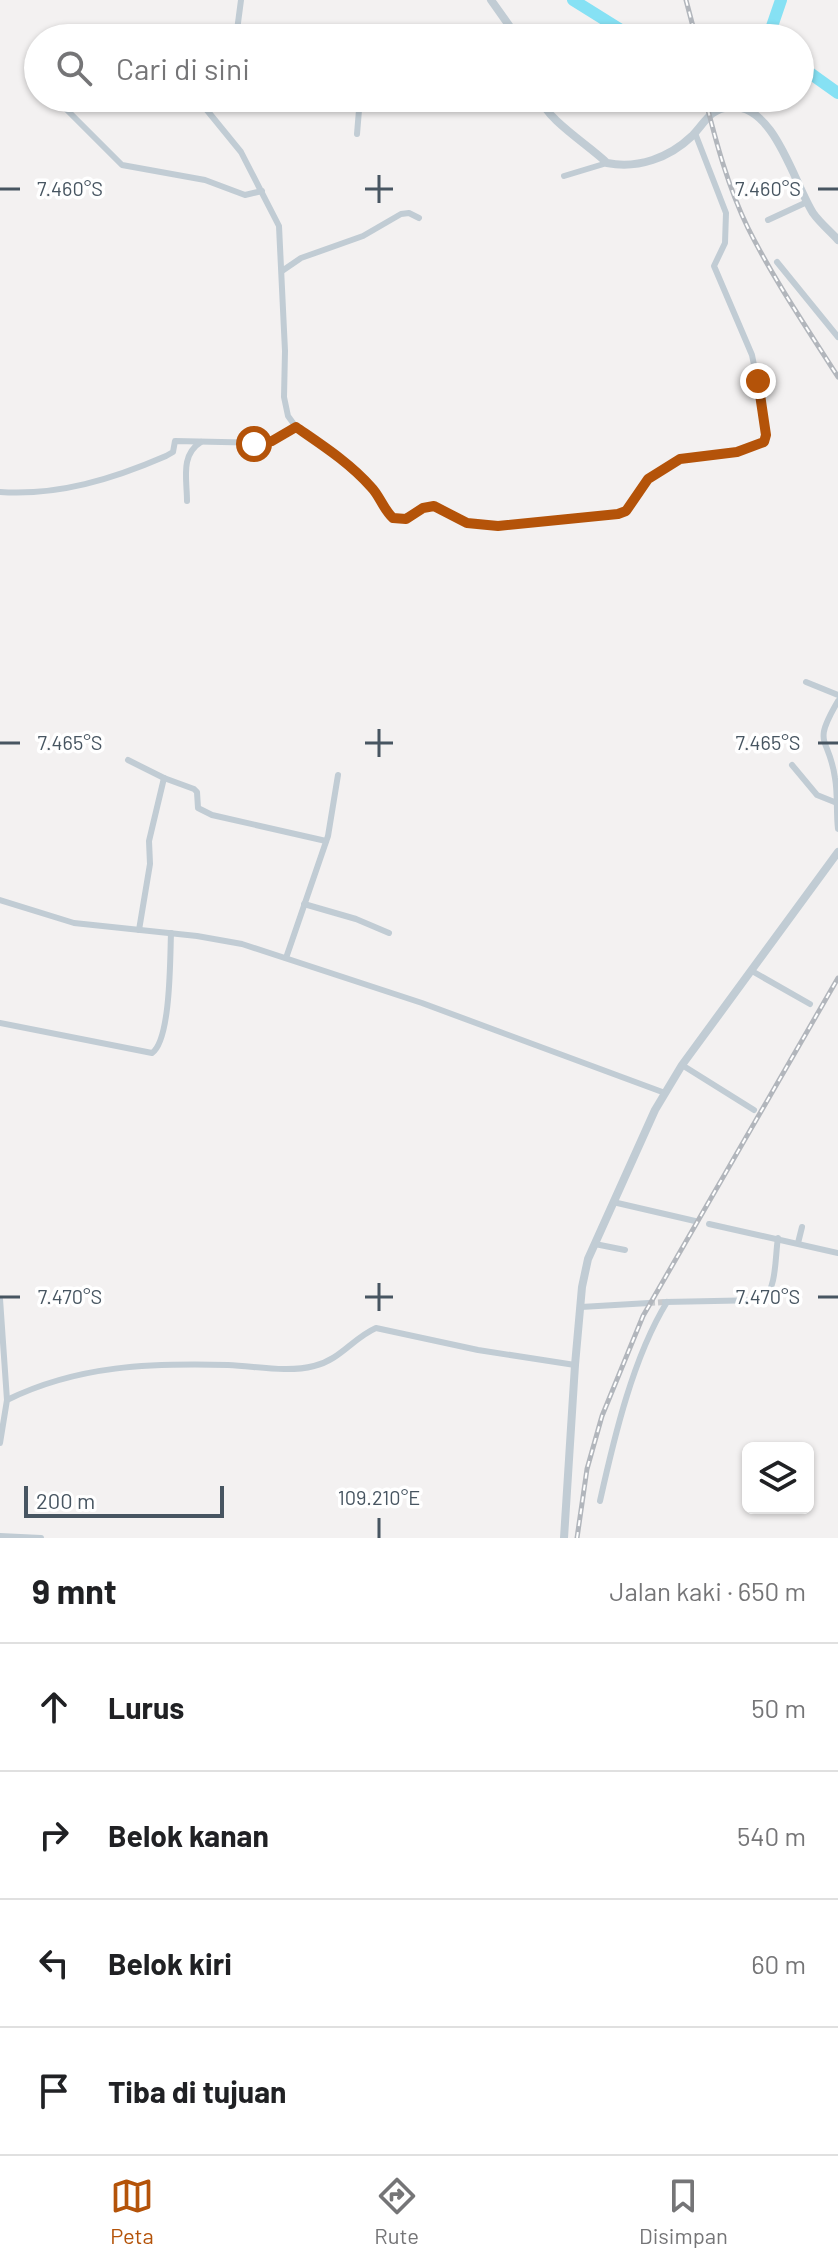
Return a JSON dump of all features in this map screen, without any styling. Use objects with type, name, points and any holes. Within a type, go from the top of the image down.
[{"type":"street","points":[[238,24],[241,0]]},
{"type":"street","points":[[491,0],[508,24]]},
{"type":"street","points":[[69,112],[122,165],[151,173],[205,180],[245,195],[262,191]]},
{"type":"street","points":[[208,112],[241,152],[280,233],[285,405],[288,416],[296,427],[371,487],[393,518],[406,519],[423,508],[434,506],[467,523],[498,526],[623,513],[648,479],[680,459],[737,452],[764,442],[764,415],[752,355],[714,266],[725,243],[727,224],[723,201],[695,133]]},
{"type":"street","points":[[357,134],[359,112]]},
{"type":"street","points":[[547,112],[607,163]]},
{"type":"street","points":[[564,176],[607,163],[625,164],[657,159],[695,133],[706,116],[714,112]]},
{"type":"street","points":[[751,112],[773,134],[817,219],[838,240]]},
{"type":"street","points":[[768,220],[807,202]]},
{"type":"street","points":[[282,271],[301,258],[363,236],[401,214],[409,213],[419,218]]},
{"type":"street","points":[[777,262],[838,337]]},
{"type":"street","points":[[0,492],[36,493],[76,487],[166,456],[173,452],[175,441],[265,443],[296,427]]},
{"type":"street","points":[[187,501],[187,456],[192,447],[201,442]]},
{"type":"street","points":[[806,682],[838,698],[822,735],[835,777],[838,829]]},
{"type":"street","points":[[128,760],[194,789],[198,808],[212,815],[326,841]]},
{"type":"street","points":[[792,765],[817,795],[837,803]]},
{"type":"street","points":[[286,958],[326,841],[338,775]]},
{"type":"street","points":[[139,930],[150,864],[149,841],[164,778]]},
{"type":"street","points":[[564,1538],[575,1365],[587,1263],[655,1110],[682,1065],[838,852]]},
{"type":"street","points":[[0,900],[74,923],[234,942],[422,1003],[665,1093]]},
{"type":"street","points":[[304,904],[356,919],[389,933]]},
{"type":"street","points":[[0,1023],[152,1053],[159,1047],[164,1022],[171,933]]},
{"type":"street","points":[[752,971],[810,1004]]},
{"type":"street","points":[[682,1065],[754,1110]]},
{"type":"street","points":[[613,1202],[695,1221]]},
{"type":"street","points":[[709,1224],[838,1253]]},
{"type":"street","points":[[798,1243],[802,1227]]},
{"type":"street","points":[[600,1501],[615,1434],[652,1329],[666,1302],[763,1300],[769,1295],[778,1238]]},
{"type":"street","points":[[595,1244],[625,1250]]},
{"type":"street","points":[[0,1299],[7,1400],[0,1443]]},
{"type":"street","points":[[581,1307],[649,1303]]},
{"type":"street","points":[[7,1400],[47,1384],[103,1369],[198,1364],[310,1367],[335,1358],[378,1328],[478,1350],[575,1365]]},
{"type":"street","points":[[0,1536],[41,1538]]},
{"type":"waterway","points":[[573,0],[612,24]]},
{"type":"waterway","points":[[773,24],[781,0]]},
{"type":"waterway","points":[[814,76],[838,93]]},
{"type":"tunnel","points":[[649,1303],[665,1302]]},
{"type":"railway","points":[[686,0],[692,24]]},
{"type":"railway","points":[[709,112],[718,148],[748,228],[838,377]]},
{"type":"railway","points":[[577,1538],[587,1469],[602,1416],[643,1316],[838,978]]},
{"type":"route","points":[[254,444],[272,441],[296,427],[354,470],[371,487],[393,518],[406,519],[429,506],[442,509],[467,523],[498,526],[618,514],[626,511],[648,479],[680,459],[737,452],[764,442],[766,435],[758,381]]}]
